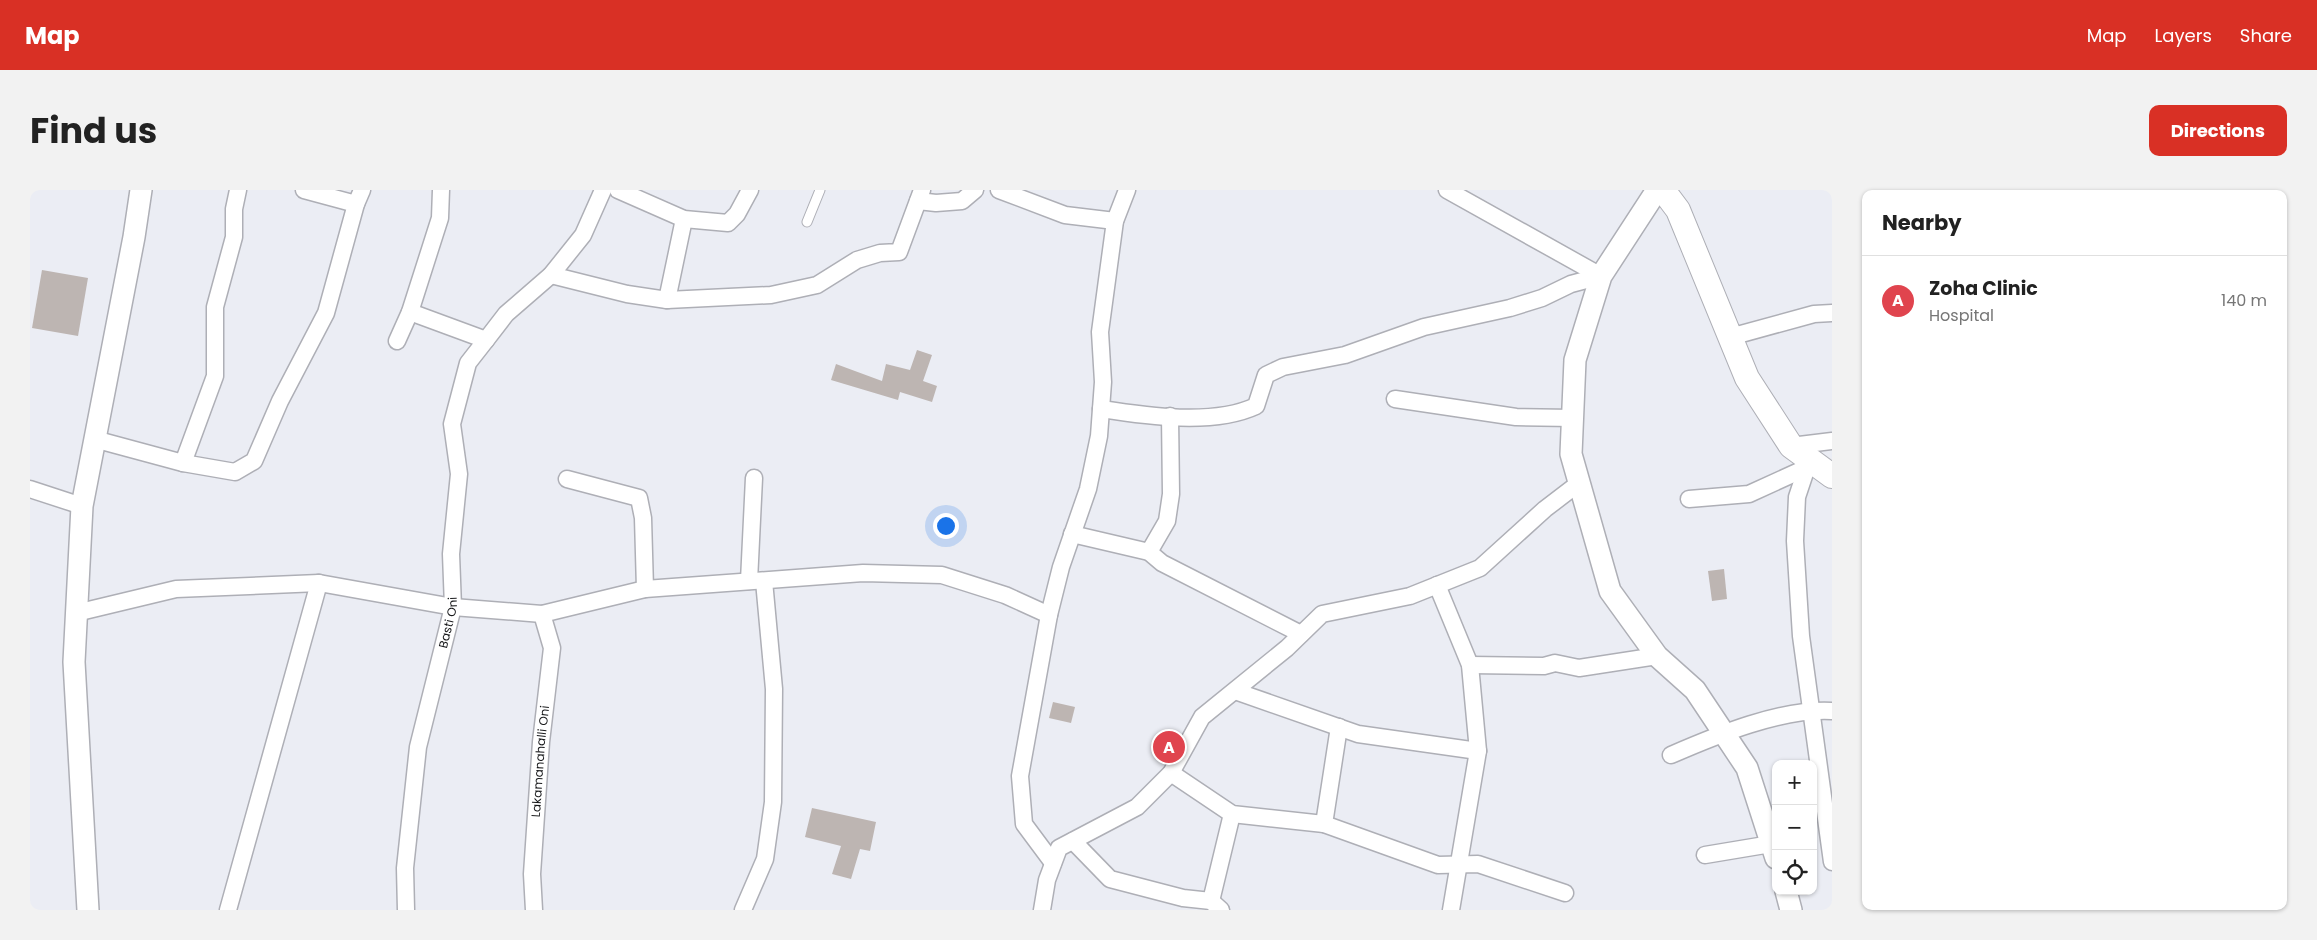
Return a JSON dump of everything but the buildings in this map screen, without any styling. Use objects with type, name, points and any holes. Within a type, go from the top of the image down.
[{"type":"main road","points":[[1663,190],[1678,210],[1747,378],[1791,446],[1808,464],[1832,476]]},
{"type":"street","points":[[88,910],[74,662],[82,506],[134,236],[141,190]]},
{"type":"street","points":[[182,463],[215,376],[215,307],[234,238],[234,209],[238,190]]},
{"type":"street","points":[[94,439],[182,463],[235,472],[254,461],[280,401],[326,313],[359,197],[304,190]]},
{"type":"street","points":[[397,341],[410,312],[440,218],[441,190]]},
{"type":"street","name":"Basti Oni","points":[[406,910],[405,868],[418,747],[453,607],[451,554],[459,474],[452,424],[468,363],[506,314],[551,275],[583,235],[604,190]]},
{"type":"street","points":[[618,190],[684,219],[728,223],[737,214],[750,190]]},
{"type":"street","points":[[551,275],[628,294],[667,300],[771,295],[817,285],[857,260],[880,253],[899,252],[920,195],[936,203],[962,201],[975,190]]},
{"type":"street","points":[[999,190],[1065,215],[1115,221]]},
{"type":"street","points":[[1053,863],[1024,824],[1020,776],[1049,615],[1061,567],[1088,489],[1099,436],[1104,382],[1100,332],[1115,221],[1127,190]]},
{"type":"street","points":[[1447,190],[1601,276]]},
{"type":"street","points":[[1657,190],[1601,276],[1576,360],[1571,454],[1610,592],[1657,656],[1695,690],[1747,768],[1774,850]]},
{"type":"street","points":[[667,300],[684,219]]},
{"type":"street","points":[[1101,409],[1141,415],[1202,417],[1241,413],[1256,406],[1266,375],[1283,367],[1345,355],[1424,327],[1510,308],[1542,298],[1570,284],[1601,276]]},
{"type":"street","points":[[410,312],[486,340]]},
{"type":"street","points":[[1730,337],[1814,314],[1832,313]]},
{"type":"street","points":[[1395,399],[1516,418],[1573,418]]},
{"type":"street","points":[[1149,552],[1167,520],[1172,494],[1170,416]]},
{"type":"street","points":[[1791,446],[1832,441]]},
{"type":"street","points":[[1689,499],[1749,494],[1808,464]]},
{"type":"street","points":[[1808,464],[1796,497],[1795,541],[1801,636],[1832,862]]},
{"type":"street","points":[[743,910],[765,859],[773,802],[774,689],[756,581],[754,478]]},
{"type":"street","points":[[567,479],[639,498],[643,518],[645,588]]},
{"type":"street","points":[[1042,910],[1047,880],[1059,848],[1137,808],[1170,773],[1202,717],[1322,614],[1410,596],[1480,568],[1545,509],[1579,483]]},
{"type":"street","points":[[30,489],[82,506]]},
{"type":"street","points":[[1072,534],[1149,552],[1162,562],[1301,634]]},
{"type":"street","points":[[76,613],[176,588],[319,582],[453,607],[542,614],[645,588],[863,573],[942,576],[1005,595],[1049,615]]},
{"type":"street","points":[[228,910],[319,582]]},
{"type":"street","points":[[1437,585],[1470,665],[1478,751],[1451,910]]},
{"type":"street","name":"Lakamanahalli Oni","points":[[534,910],[532,874],[541,742],[552,648],[542,614]]},
{"type":"street","points":[[1470,665],[1544,666],[1555,663],[1579,668],[1657,656]]},
{"type":"street","points":[[1234,691],[1358,734],[1478,751]]},
{"type":"street","points":[[1671,755],[1724,732],[1810,710],[1832,711]]},
{"type":"street","points":[[1324,824],[1339,728]]},
{"type":"street","points":[[1170,773],[1232,814],[1324,824],[1438,865],[1478,864],[1565,893]]},
{"type":"street","points":[[1073,841],[1110,878],[1182,904],[1216,906],[1232,814]]},
{"type":"street","points":[[1706,855],[1772,851]]},
{"type":"street","points":[[1787,895],[1791,910]]},
{"type":"lane","points":[[807,222],[820,190]]},
{"type":"place","name":"Zoha Clinic","points":[[1169,747]]}]
